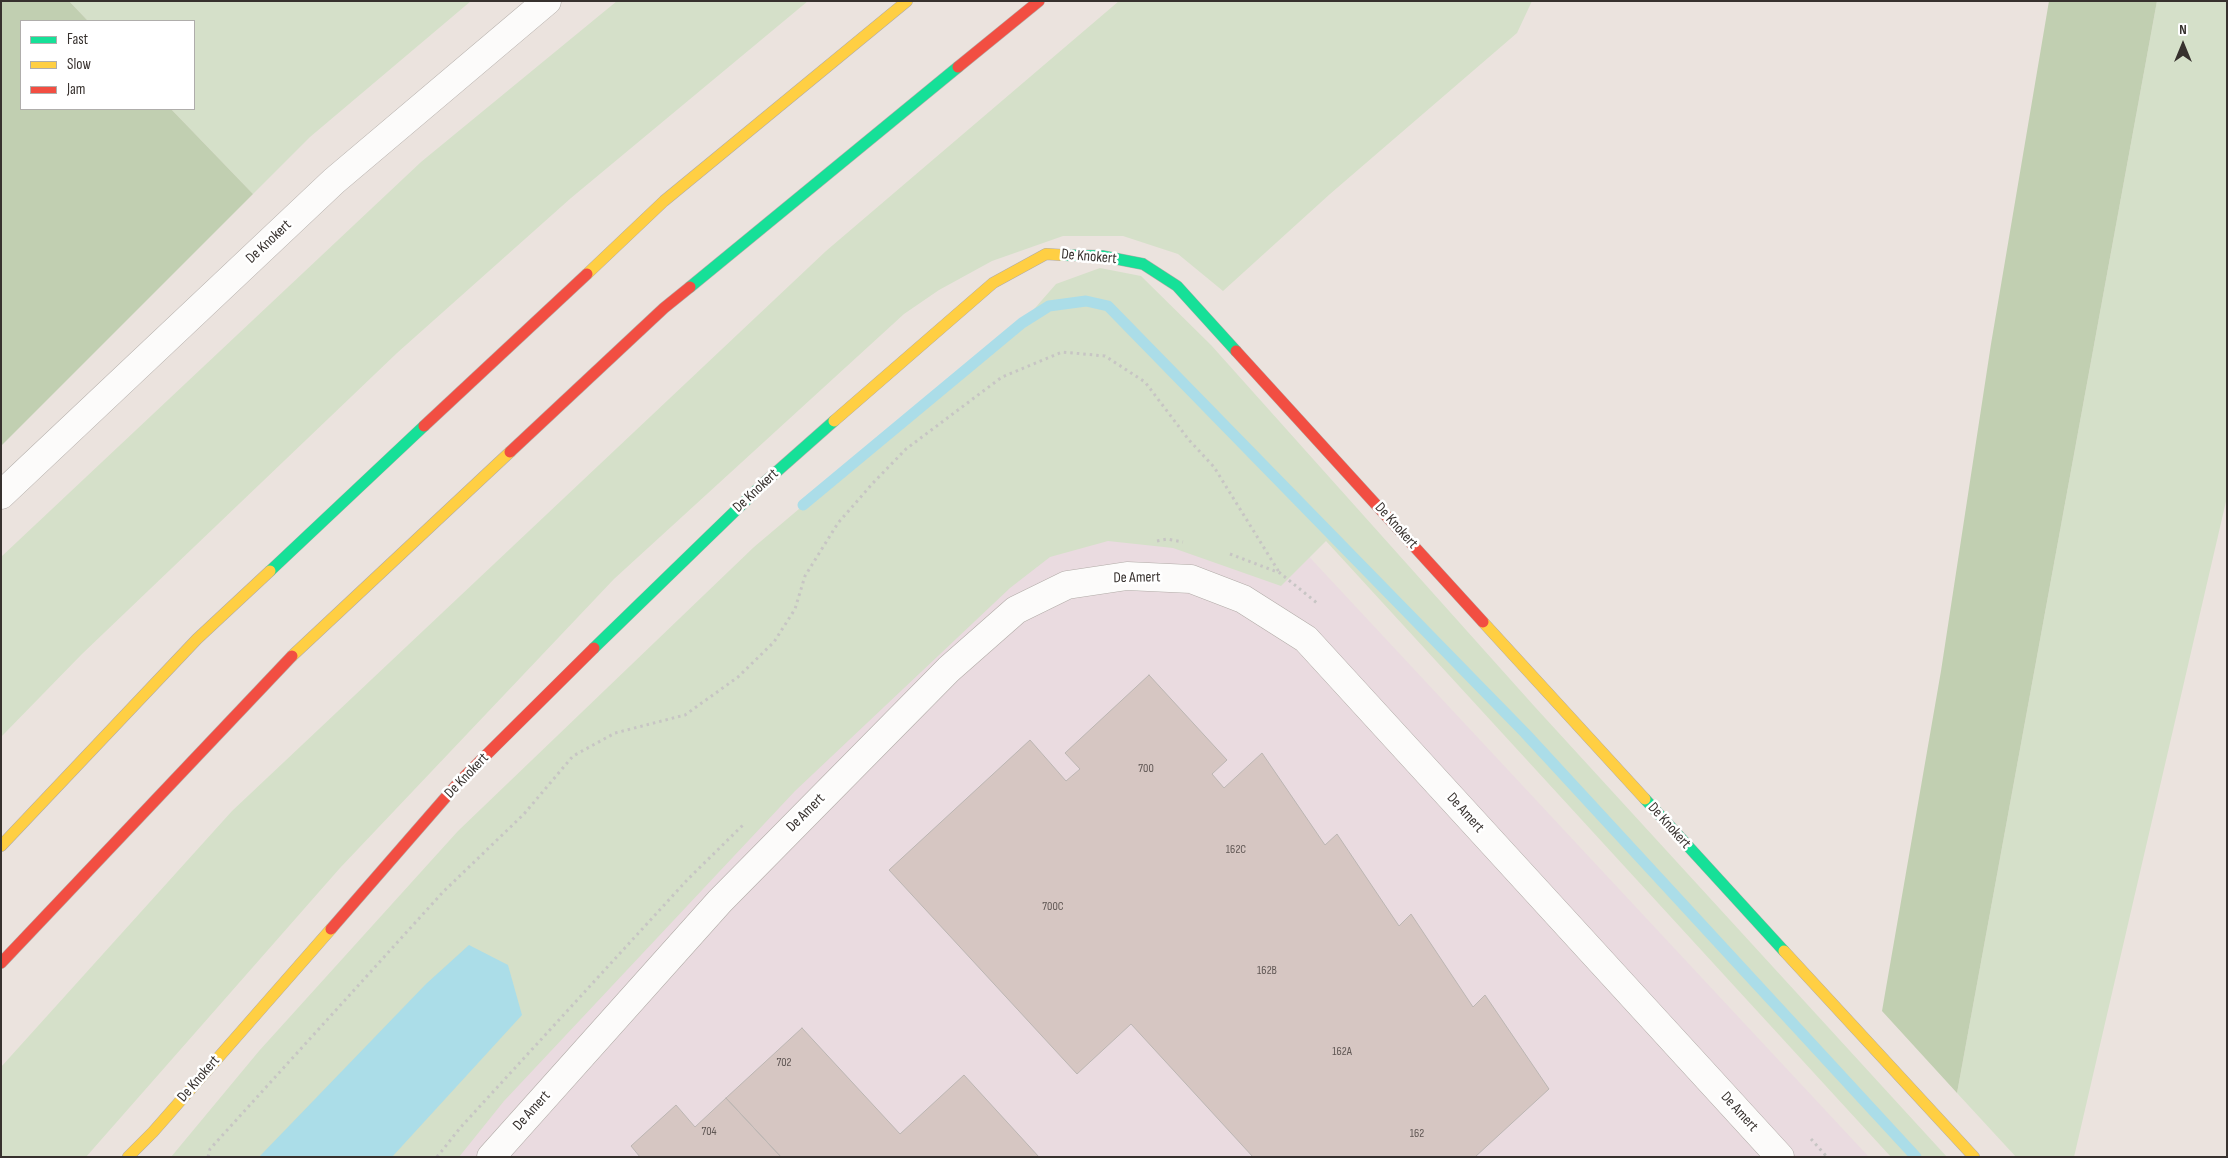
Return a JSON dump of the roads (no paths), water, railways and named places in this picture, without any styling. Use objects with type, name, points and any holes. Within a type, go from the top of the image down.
[{"type":"main road","points":[[1,846],[197,639],[657,208],[907,1]]},
{"type":"main road","points":[[1,964],[290,658],[664,308],[1039,1]]},
{"type":"main road","name":"De Knokert","points":[[128,1157],[154,1132],[459,782],[653,590],[765,482],[994,283],[1046,254],[1102,256],[1142,264],[1177,286],[1890,1068],[1974,1157]]},
{"type":"street","name":"De Knokert","points":[[1,494],[334,181],[547,1]]},
{"type":"street","name":"De Amert","points":[[491,1157],[720,901],[949,669],[1016,610],[1067,585],[1127,576],[1191,579],[1243,599],[1306,639],[1780,1157]]},
{"type":"water","points":[[469,945],[508,965],[522,1015],[392,1157],[259,1157],[426,984]]},
{"type":"waterway","points":[[803,505],[1022,323],[1049,306],[1086,301],[1108,306],[1525,733],[1916,1157]]}]
